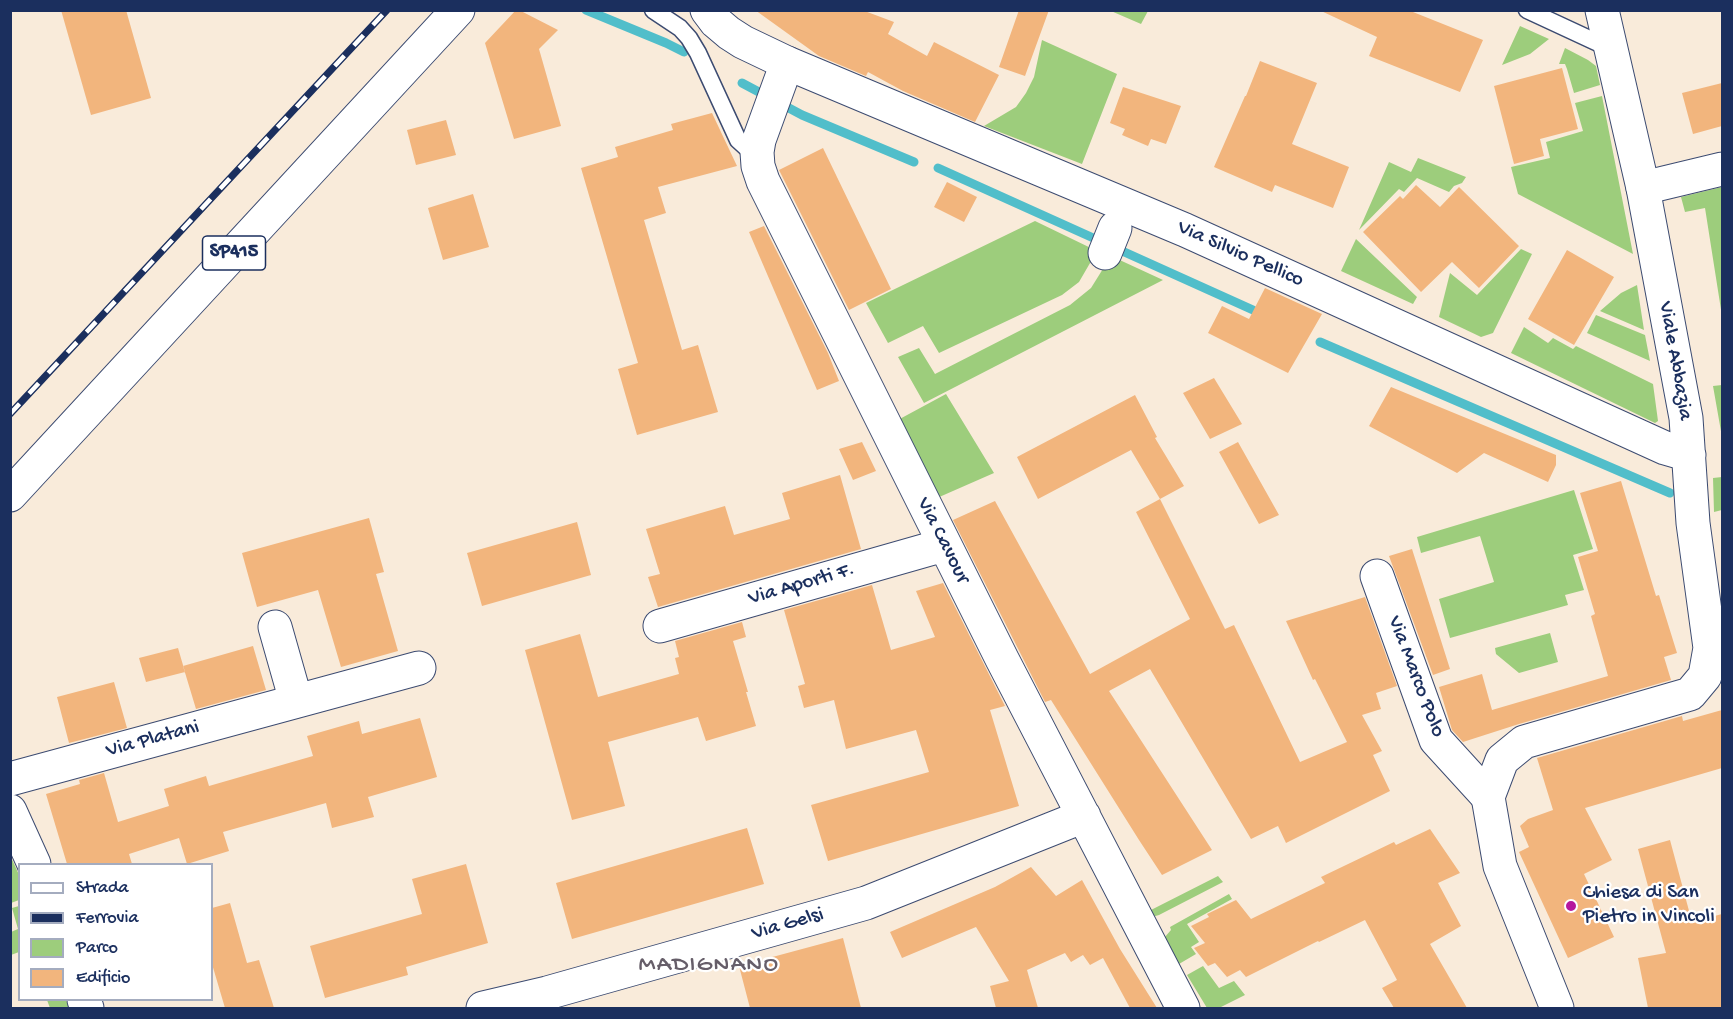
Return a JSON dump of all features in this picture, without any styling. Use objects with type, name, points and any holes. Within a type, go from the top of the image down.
[{"type":"street","name":"SP415","points":[[10,495],[458,10]]},
{"type":"street","name":"Via Silvio Pellico","points":[[707,10],[729,33],[784,72],[1185,230],[1665,448],[1689,455]]},
{"type":"street","name":"Viale Abbazia","points":[[1488,797],[1502,760],[1524,742],[1690,694],[1705,676],[1710,648],[1693,524],[1686,418],[1643,188],[1602,10]]},
{"type":"street","name":"Via Cavour","points":[[784,72],[759,140],[758,166],[763,181],[944,545],[1183,1008]]},
{"type":"street","points":[[1643,188],[1722,169]]},
{"type":"street","name":"Via Aporti F.","points":[[660,626],[944,545]]},
{"type":"street","name":"Via Marco Polo","points":[[1377,576],[1436,740],[1488,797]]},
{"type":"street","points":[[275,627],[296,701]]},
{"type":"street","name":"Via Platani","points":[[10,779],[419,668]]},
{"type":"street","points":[[1488,797],[1500,866],[1557,1008]]},
{"type":"street","points":[[10,812],[34,863]]},
{"type":"street","name":"Via Gelsi","points":[[483,1008],[547,993],[866,903],[1083,816]]},
{"type":"lane","points":[[653,10],[665,17],[689,38],[738,140],[749,150],[757,152]]},
{"type":"lane","points":[[1527,10],[1611,50]]},
{"type":"green space","points":[[1148,10],[1141,24],[1111,11]]},
{"type":"green space","points":[[1520,26],[1549,39],[1530,54],[1502,65]]},
{"type":"green space","points":[[1042,40],[1117,74],[1082,164],[984,126],[1016,107],[1026,93],[1034,77]]},
{"type":"green space","points":[[1565,48],[1596,66],[1600,85],[1574,93],[1565,64],[1559,64]]},
{"type":"green space","points":[[1602,96],[1633,254],[1518,194],[1511,167],[1550,158],[1546,142],[1583,131],[1575,103]]},
{"type":"green space","points":[[1418,158],[1466,177],[1462,183],[1454,186],[1449,192],[1417,178],[1404,192],[1399,189],[1359,230],[1389,162],[1411,172]]},
{"type":"green space","points":[[1722,187],[1722,316],[1705,208],[1685,212],[1681,197]]},
{"type":"green space","points":[[1035,221],[1097,251],[1079,282],[1062,295],[939,353],[923,326],[888,343],[866,303]]},
{"type":"green space","points":[[1356,239],[1417,297],[1413,304],[1341,271]]},
{"type":"green space","points":[[1521,249],[1532,254],[1493,333],[1481,337],[1439,317],[1450,273],[1477,295]]},
{"type":"green space","points":[[1111,256],[1163,280],[924,403],[898,357],[919,348],[935,374],[1070,305],[1091,288]]},
{"type":"green space","points":[[1637,285],[1644,330],[1600,311],[1621,293]]},
{"type":"green space","points":[[1596,315],[1645,335],[1650,361],[1587,333]]},
{"type":"green space","points":[[1524,327],[1548,343],[1553,338],[1573,349],[1576,346],[1653,384],[1658,421],[1655,423],[1511,353]]},
{"type":"green space","points":[[1722,385],[1722,437],[1713,386]]},
{"type":"green space","points":[[946,394],[994,473],[937,498],[896,421]]},
{"type":"green space","points":[[1722,477],[1722,510],[1714,512],[1713,478]]},
{"type":"green space","points":[[1574,490],[1593,549],[1573,555],[1584,590],[1565,595],[1568,605],[1450,638],[1439,599],[1494,582],[1480,536],[1421,553],[1417,537]]},
{"type":"green space","points":[[1550,633],[1558,662],[1519,673],[1496,654],[1495,648]]},
{"type":"green space","points":[[10,855],[18,873],[18,900],[11,903]]},
{"type":"green space","points":[[1218,876],[1223,882],[1152,917],[1149,911]]},
{"type":"green space","points":[[1229,894],[1232,899],[1187,924],[1199,942],[1191,947],[1196,954],[1179,964],[1164,938],[1171,930],[1170,927]]},
{"type":"green space","points":[[18,906],[18,929],[12,908]]},
{"type":"green space","points":[[18,929],[18,952],[11,955],[11,932]]},
{"type":"green space","points":[[1203,966],[1219,988],[1234,981],[1245,995],[1219,1008],[1207,1008],[1187,975]]},
{"type":"green space","points":[[47,1001],[66,1001],[69,1008],[50,1008]]},
{"type":"building","points":[[61,10],[126,10],[151,98],[91,115]]},
{"type":"building","points":[[516,10],[558,30],[539,49],[561,126],[514,139],[485,43]]},
{"type":"building","points":[[755,10],[862,10],[894,22],[888,34],[927,56],[934,42],[999,75],[975,122],[903,91],[868,72],[866,76],[819,56]]},
{"type":"building","points":[[1019,10],[1049,10],[1025,76],[999,67]]},
{"type":"building","points":[[1319,10],[1408,10],[1483,40],[1460,92],[1369,56],[1377,37]]},
{"type":"building","points":[[1260,61],[1317,83],[1292,144],[1349,167],[1333,208],[1275,185],[1272,192],[1214,167]]},
{"type":"building","points":[[1562,68],[1578,129],[1540,139],[1544,156],[1514,164],[1494,86]]},
{"type":"building","points":[[1722,83],[1722,126],[1693,134],[1682,93]]},
{"type":"building","points":[[1123,87],[1181,106],[1166,144],[1151,139],[1148,146],[1122,135],[1125,129],[1110,123]]},
{"type":"building","points":[[712,113],[737,166],[658,187],[666,213],[644,220],[682,350],[698,345],[718,412],[637,435],[618,369],[638,363],[581,168],[618,157],[615,147],[673,130],[671,124]]},
{"type":"building","points":[[446,120],[456,155],[416,165],[407,130]]},
{"type":"building","points":[[823,148],[891,289],[849,310],[779,170]]},
{"type":"building","points":[[947,182],[977,197],[964,222],[934,207]]},
{"type":"building","points":[[1416,185],[1440,207],[1459,187],[1519,246],[1479,288],[1452,262],[1421,292],[1363,232],[1400,196],[1403,199]]},
{"type":"building","points":[[473,194],[489,247],[443,260],[428,208]]},
{"type":"building","points":[[764,226],[828,353],[839,381],[817,390],[749,232]]},
{"type":"building","points":[[1567,250],[1614,277],[1574,345],[1528,319]]},
{"type":"building","points":[[1265,288],[1322,314],[1288,373],[1208,333],[1222,306],[1249,319]]},
{"type":"building","points":[[1214,378],[1242,424],[1210,439],[1183,393]]},
{"type":"building","points":[[1391,387],[1556,455],[1556,465],[1548,482],[1484,453],[1457,473],[1369,426]]},
{"type":"building","points":[[1135,395],[1157,437],[1155,438],[1184,486],[1160,499],[1131,450],[1038,499],[1017,457]]},
{"type":"building","points":[[862,442],[876,471],[853,480],[839,449]]},
{"type":"building","points":[[1238,442],[1279,515],[1259,524],[1219,452]]},
{"type":"building","points":[[840,475],[861,549],[658,607],[648,577],[660,574],[646,529],[725,506],[734,535],[790,519],[782,493]]},
{"type":"building","points":[[1621,481],[1656,596],[1659,595],[1677,653],[1664,657],[1671,680],[1463,742],[1452,730],[1439,687],[1482,674],[1492,710],[1608,676],[1591,616],[1595,614],[1578,557],[1598,551],[1580,493]]},
{"type":"building","points":[[1160,499],[1225,629],[1234,625],[1300,762],[1347,742],[1315,679],[1313,680],[1286,621],[1365,597],[1397,686],[1376,693],[1381,709],[1362,715],[1382,751],[1373,755],[1390,791],[1286,843],[1278,826],[1251,839],[1150,669],[1109,691],[1212,850],[1162,875],[1051,700],[1045,702],[953,520],[995,501],[1090,674],[1190,619],[1136,512]]},
{"type":"building","points":[[369,518],[384,572],[376,574],[398,651],[341,667],[318,590],[257,607],[242,553]]},
{"type":"building","points":[[577,522],[591,575],[482,606],[467,553]]},
{"type":"building","points":[[1412,549],[1450,669],[1433,675],[1389,556]]},
{"type":"building","points":[[943,583],[1005,706],[990,710],[1019,806],[828,861],[811,805],[929,772],[916,730],[846,749],[834,700],[804,708],[798,686],[805,684],[784,610],[872,585],[891,650],[935,637],[916,591]]},
{"type":"building","points":[[742,622],[746,637],[733,641],[756,726],[706,741],[698,717],[608,742],[625,806],[572,820],[525,650],[580,634],[598,697],[679,674],[675,658],[679,657],[675,641]]},
{"type":"building","points":[[253,646],[266,690],[196,709],[183,666]]},
{"type":"building","points":[[178,648],[185,672],[146,682],[139,658]]},
{"type":"building","points":[[114,682],[127,728],[69,743],[57,697]]},
{"type":"building","points":[[1722,710],[1722,768],[1585,808],[1612,860],[1584,874],[1614,937],[1568,958],[1519,852],[1529,847],[1520,826],[1528,819],[1553,810],[1537,758],[1682,716],[1683,721]]},
{"type":"building","points":[[420,718],[437,777],[368,797],[374,817],[332,828],[326,803],[223,832],[229,851],[190,863],[187,863],[179,838],[129,854],[132,863],[67,863],[46,794],[80,784],[79,780],[104,773],[118,822],[169,806],[164,789],[206,776],[209,786],[313,756],[307,736],[359,721],[362,734]]},
{"type":"building","points":[[747,828],[764,884],[572,939],[556,883]]},
{"type":"building","points":[[1430,829],[1460,873],[1438,883],[1461,926],[1430,944],[1467,1008],[1394,1008],[1382,988],[1397,980],[1365,920],[1246,977],[1240,970],[1227,977],[1215,963],[1208,966],[1194,948],[1205,943],[1191,926],[1209,917],[1207,914],[1236,900],[1251,919],[1325,883],[1321,877],[1394,842],[1396,845]]},
{"type":"building","points":[[1670,840],[1692,922],[1722,914],[1722,1008],[1648,1008],[1638,958],[1666,953],[1638,849]]},
{"type":"building","points":[[466,864],[488,943],[406,967],[408,975],[325,998],[310,946],[422,914],[412,879]]},
{"type":"building","points":[[1031,867],[1056,896],[1082,880],[1120,949],[1157,1008],[1130,1008],[1103,958],[1090,965],[1083,955],[1071,962],[1065,953],[1027,970],[1038,1008],[996,1008],[990,986],[1009,981],[976,927],[902,958],[890,932],[995,887]]},
{"type":"building","points":[[230,903],[247,963],[259,960],[274,1008],[225,1008],[213,967],[213,908]]},
{"type":"building","points":[[843,938],[861,1008],[750,1008],[739,966]]},
{"type":"waterway","points":[[586,10],[684,52]]},
{"type":"waterway","points":[[742,83],[802,115],[914,162]]},
{"type":"waterway","points":[[938,168],[1253,310]]},
{"type":"waterway","points":[[1320,342],[1670,493]]},
{"type":"railway","points":[[10,414],[387,10]]},
{"type":"place","name":"Chiesa di San Pietro in Vincoli","points":[[1571,906]]},
{"type":"district","name":"MADIGNANO","points":[[709,966]]}]
